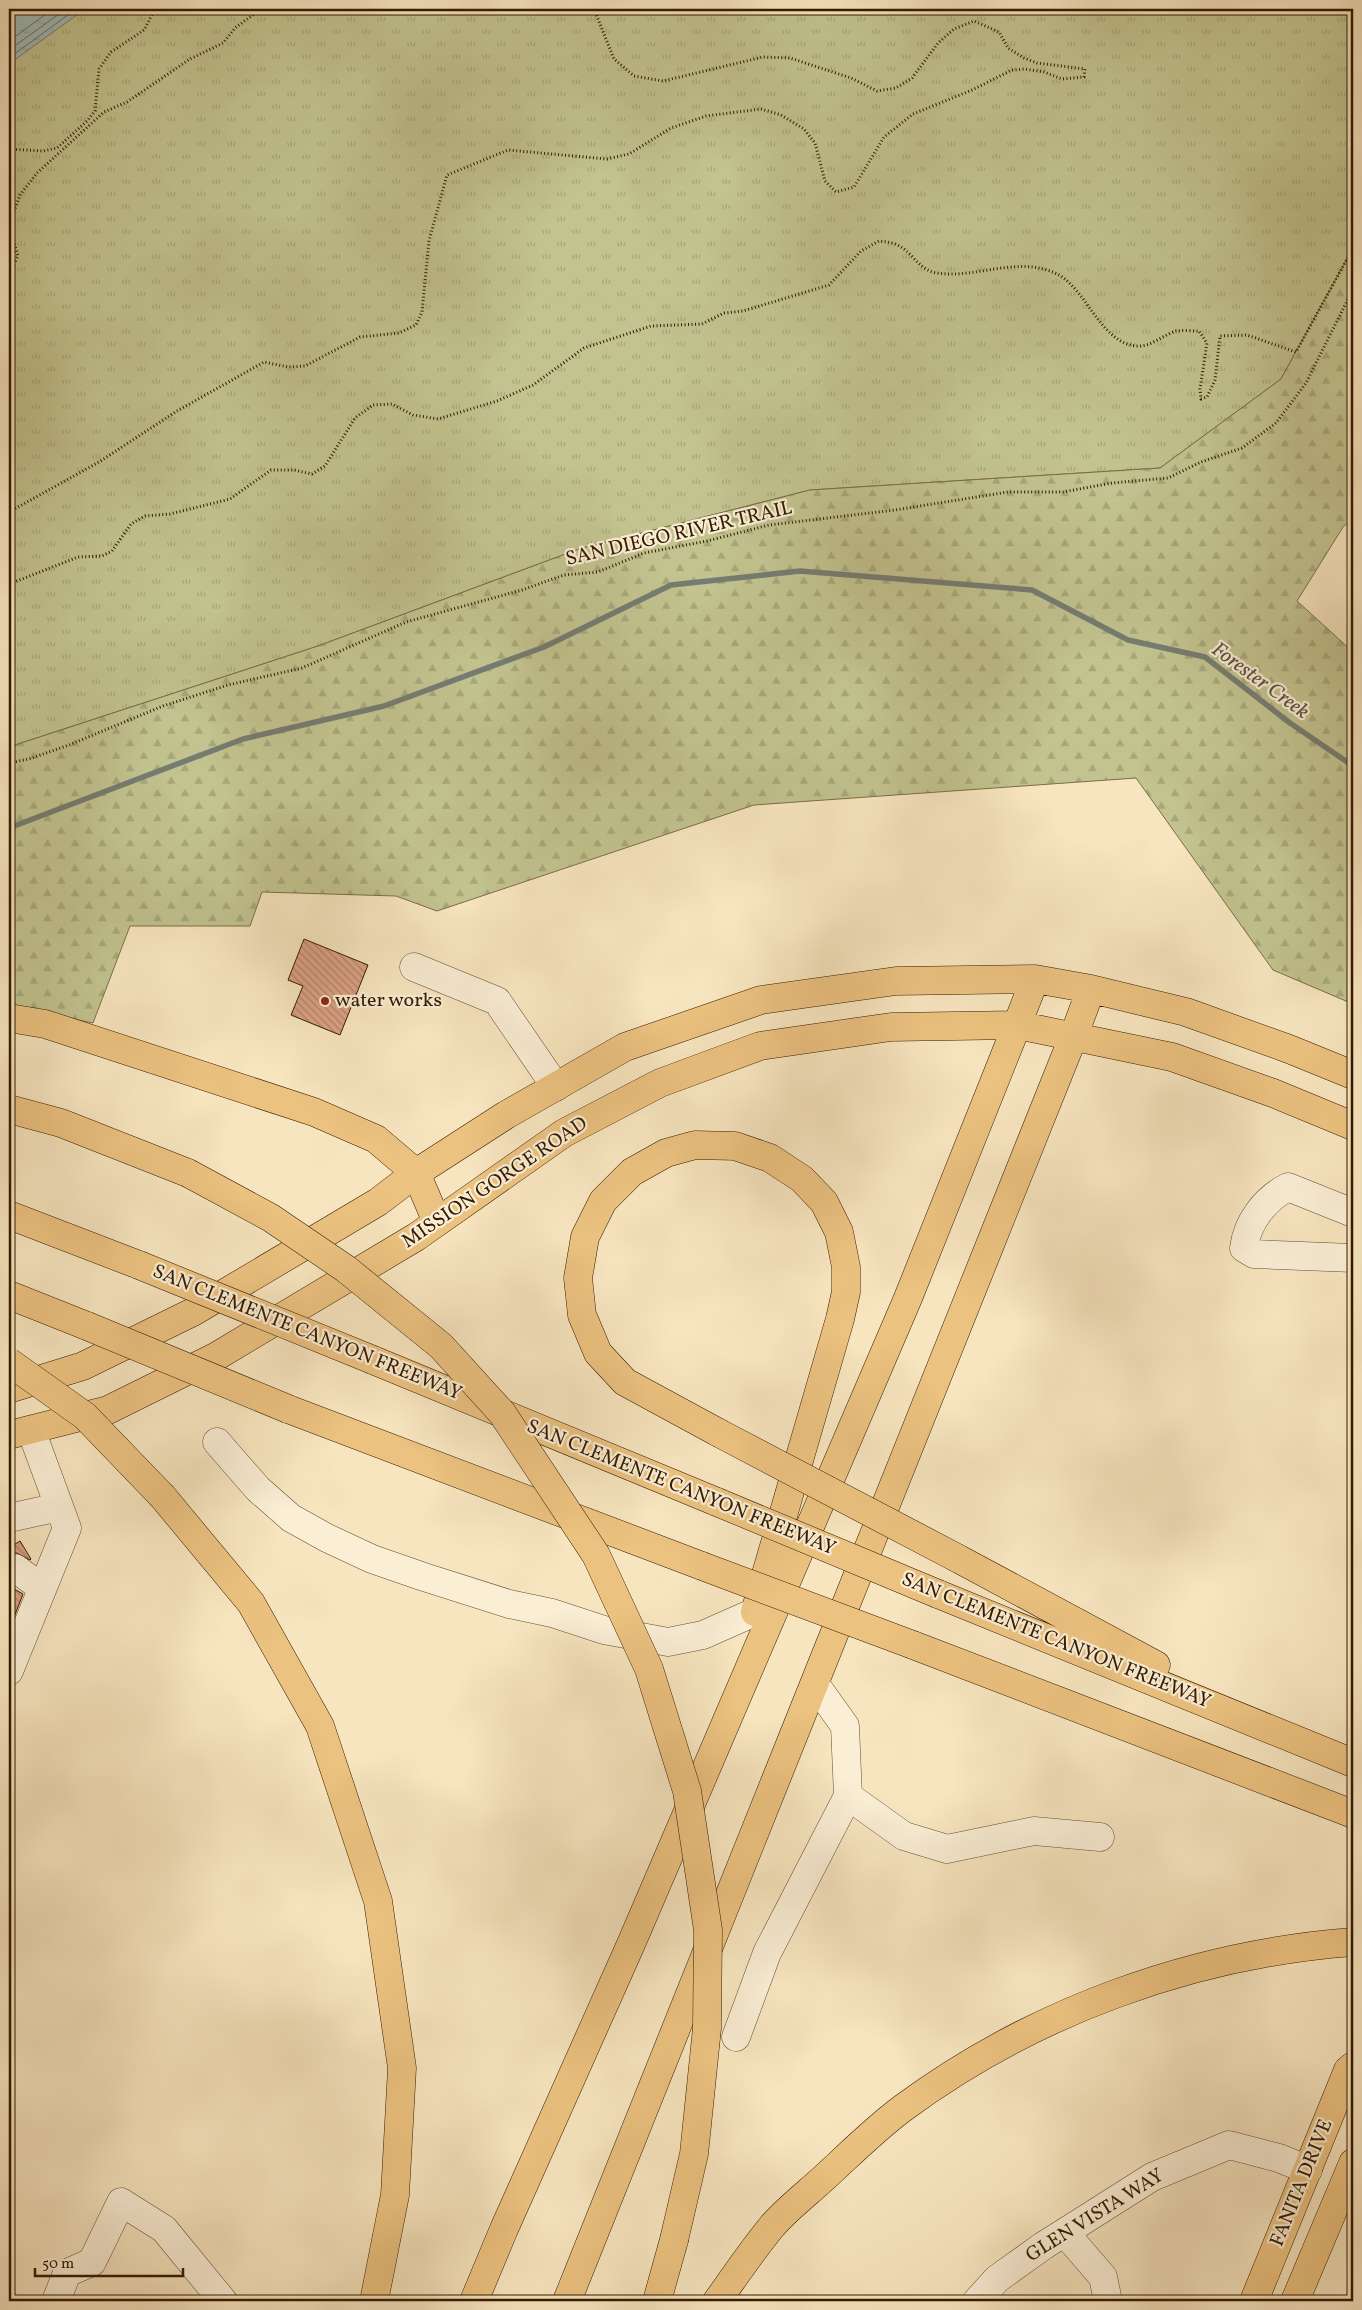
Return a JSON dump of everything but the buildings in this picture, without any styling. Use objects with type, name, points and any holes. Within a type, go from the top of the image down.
[{"type":"main road","points":[[474,2301],[504,2229],[631,1944],[908,1298],[1035,979]]},
{"type":"main road","points":[[9,1390],[83,1366],[193,1312],[378,1202],[416,1173],[506,1115],[625,1047],[762,1000],[896,981],[1035,979],[1186,1012],[1289,1049],[1353,1075]]},
{"type":"main road","points":[[567,2301],[1091,990]]},
{"type":"main road","points":[[9,1018],[44,1024],[314,1112],[376,1139],[416,1173],[437,1222]]},
{"type":"main road","name":"MISSION GORGE ROAD","points":[[20,1432],[108,1410],[217,1356],[416,1237],[564,1133],[660,1083],[760,1046],[891,1027],[1017,1025],[1074,1035],[1172,1057],[1273,1093],[1353,1126]]},
{"type":"main road","points":[[9,1109],[60,1123],[188,1173],[271,1218],[346,1269],[441,1346],[502,1413],[596,1555],[649,1669],[687,1791],[708,1930],[707,2028],[694,2154],[674,2240],[657,2301]]},
{"type":"main road","points":[[714,1749],[755,1612],[840,1319],[846,1292],[846,1267],[839,1232],[824,1202],[802,1179],[770,1158],[735,1146],[695,1145],[666,1153],[632,1172],[603,1201],[585,1237],[578,1278],[582,1316],[598,1353],[625,1382],[719,1433],[957,1558],[1290,1737]]},
{"type":"main road","name":"SAN CLEMENTE CANYON FREEWAY","points":[[9,1214],[373,1360],[938,1594],[1353,1763]]},
{"type":"main road","points":[[9,1295],[288,1409],[913,1645],[1353,1814]]},
{"type":"main road","points":[[9,1362],[84,1416],[164,1496],[251,1603],[320,1726],[378,1901],[402,2068],[395,2194],[374,2301]]},
{"type":"main road","points":[[717,2301],[774,2225],[854,2150],[903,2108],[963,2069],[1041,2024],[1115,1994],[1218,1962],[1321,1945],[1353,1942]]},
{"type":"main road","name":"FANITA DRIVE","points":[[1254,2301],[1348,2070],[1353,2066]]},
{"type":"main road","name":"FANITA DRIVE","points":[[1295,2301],[1353,2163]]},
{"type":"street","points":[[414,967],[497,1001],[556,1087]]},
{"type":"street","points":[[1353,1214],[1288,1187],[1277,1193],[1259,1212],[1248,1231],[1244,1248],[1254,1254],[1353,1258]]},
{"type":"street","points":[[9,1671],[67,1528],[59,1507],[20,1432]]},
{"type":"street","points":[[217,1442],[258,1489],[291,1518],[327,1538],[372,1559],[424,1577],[604,1630],[668,1642],[703,1634],[755,1612]]},
{"type":"street","points":[[9,1518],[59,1507]]},
{"type":"street","points":[[15,1568],[42,1588]]},
{"type":"street","points":[[736,2037],[767,1953],[848,1796],[845,1726],[815,1684]]},
{"type":"street","points":[[848,1796],[904,1836],[947,1849],[1034,1831],[1100,1837]]},
{"type":"street","name":"GLEN VISTA WAY","points":[[977,2301],[997,2279],[1043,2246],[1152,2177],[1229,2145],[1279,2158],[1308,2170]]},
{"type":"street","points":[[56,2301],[67,2273],[92,2262],[121,2202],[164,2229],[223,2301]]},
{"type":"street","points":[[1065,2233],[1103,2277],[1108,2301]]},
{"type":"path","points":[[9,149],[43,151],[57,148],[86,121],[95,111],[99,69],[111,52],[144,30],[155,9]]},
{"type":"path","points":[[9,268],[12,268],[18,256],[9,226],[20,195],[38,173],[104,112],[126,102],[190,59],[223,43],[234,28],[261,9]]},
{"type":"path","points":[[9,512],[107,457],[177,411],[264,362],[288,367],[305,366],[360,337],[399,333],[416,325],[422,312],[428,240],[448,175],[508,150],[607,159],[629,154],[671,128],[706,116],[761,109],[781,115],[804,129],[815,142],[825,181],[836,192],[854,187],[884,137],[895,126],[913,114],[972,90],[1012,70],[1024,69],[1044,72],[1062,79],[1084,77],[1085,69],[1037,63],[1024,58],[1008,48],[999,32],[974,21],[954,29],[938,43],[912,78],[896,88],[877,91],[851,78],[790,58],[762,56],[664,81],[634,76],[614,59],[594,9]]},
{"type":"path","points":[[9,588],[18,580],[78,557],[102,556],[112,551],[131,524],[145,516],[170,514],[230,499],[271,470],[294,470],[312,474],[325,466],[355,418],[373,405],[392,404],[413,414],[438,420],[497,401],[533,385],[584,348],[651,326],[702,324],[724,313],[742,311],[828,285],[861,251],[879,241],[899,245],[916,263],[934,273],[962,275],[1007,267],[1038,268],[1057,274],[1072,285],[1112,335],[1137,346],[1154,342],[1176,331],[1199,331],[1207,343],[1200,389],[1201,399],[1207,397],[1215,380],[1220,336],[1247,335],[1296,352],[1353,248]]},
{"type":"path","name":"SAN DIEGO RIVER TRAIL","points":[[9,763],[29,759],[76,742],[163,706],[228,685],[302,668],[406,622],[522,590],[564,575],[598,572],[644,553],[707,541],[769,525],[895,510],[1008,492],[1063,492],[1112,483],[1168,478],[1201,462],[1242,448],[1276,423],[1306,384],[1353,289]]},
{"type":"green space","points":[[9,9],[1353,9],[1353,248],[1281,379],[1160,468],[810,490],[579,549],[318,646],[9,747]]},
{"type":"green space","points":[[1353,248],[1353,518],[1343,527],[1297,601],[1353,652],[1353,1004],[1273,970],[1136,778],[754,805],[437,911],[396,896],[262,892],[250,926],[130,926],[93,1023],[9,1005],[9,747],[318,646],[579,549],[810,490],[1160,468],[1281,379]]},
{"type":"water","points":[[9,9],[85,9],[9,64]]},
{"type":"waterway","name":"Forester Creek","points":[[9,828],[243,739],[384,706],[544,647],[671,585],[800,571],[1032,590],[1128,640],[1205,657],[1290,723],[1353,766]]},
{"type":"place","name":"water works","points":[[325,1001]]}]
